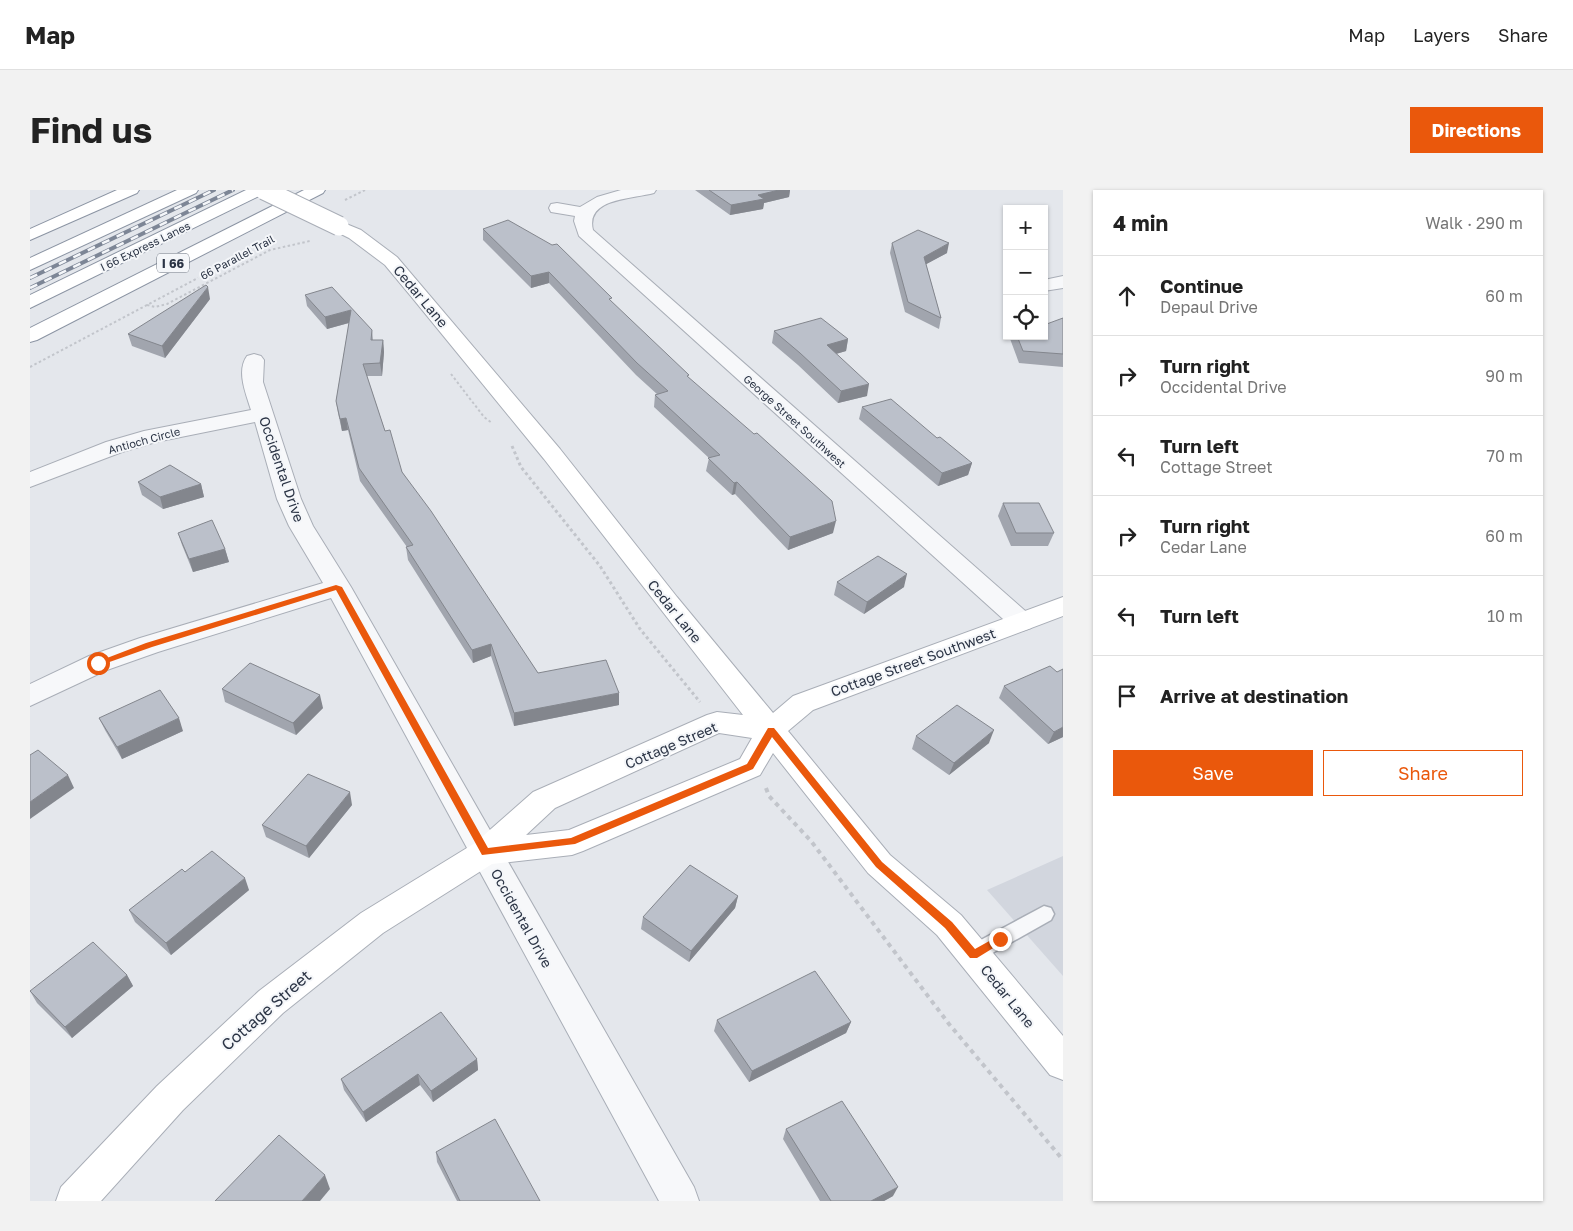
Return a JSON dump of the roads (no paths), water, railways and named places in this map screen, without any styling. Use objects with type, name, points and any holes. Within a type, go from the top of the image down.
[{"type":"main road","points":[[30,235],[131,190]]},
{"type":"main road","points":[[30,265],[190,190]]},
{"type":"main road","name":"I 66 Express Lanes","points":[[30,302],[260,190]]},
{"type":"main road","name":"Cedar Lane","points":[[264,190],[355,234],[391,261],[552,454],[668,603],[879,864],[949,925],[1063,1063]]},
{"type":"main road","name":"I 66","points":[[30,336],[316,190]]},
{"type":"main road","name":"Cottage Street Southwest","points":[[771,730],[803,703],[1063,606]]},
{"type":"main road","name":"Cottage Street","points":[[75,1201],[170,1098],[271,1002],[372,922],[486,852],[544,800],[717,722],[771,730],[750,766],[572,842],[486,852]]},
{"type":"street","points":[[557,208],[584,213],[608,198],[648,190]]},
{"type":"street","name":"George Street Southwest","points":[[584,213],[581,224],[585,232],[1022,622]]},
{"type":"street","points":[[1048,285],[1063,282]]},
{"type":"street","name":"Occidental Drive","points":[[254,360],[253,382],[262,414],[289,499],[301,526],[338,587],[680,1201]]},
{"type":"street","name":"Antioch Circle","points":[[30,480],[114,447],[152,436],[262,414]]},
{"type":"street","points":[[30,696],[98,663],[149,645],[338,587]]},
{"type":"lane","points":[[973,954],[1044,914]]},
{"type":"railway","points":[[30,278],[214,190]]},
{"type":"railway","points":[[30,288],[233,190]]}]
